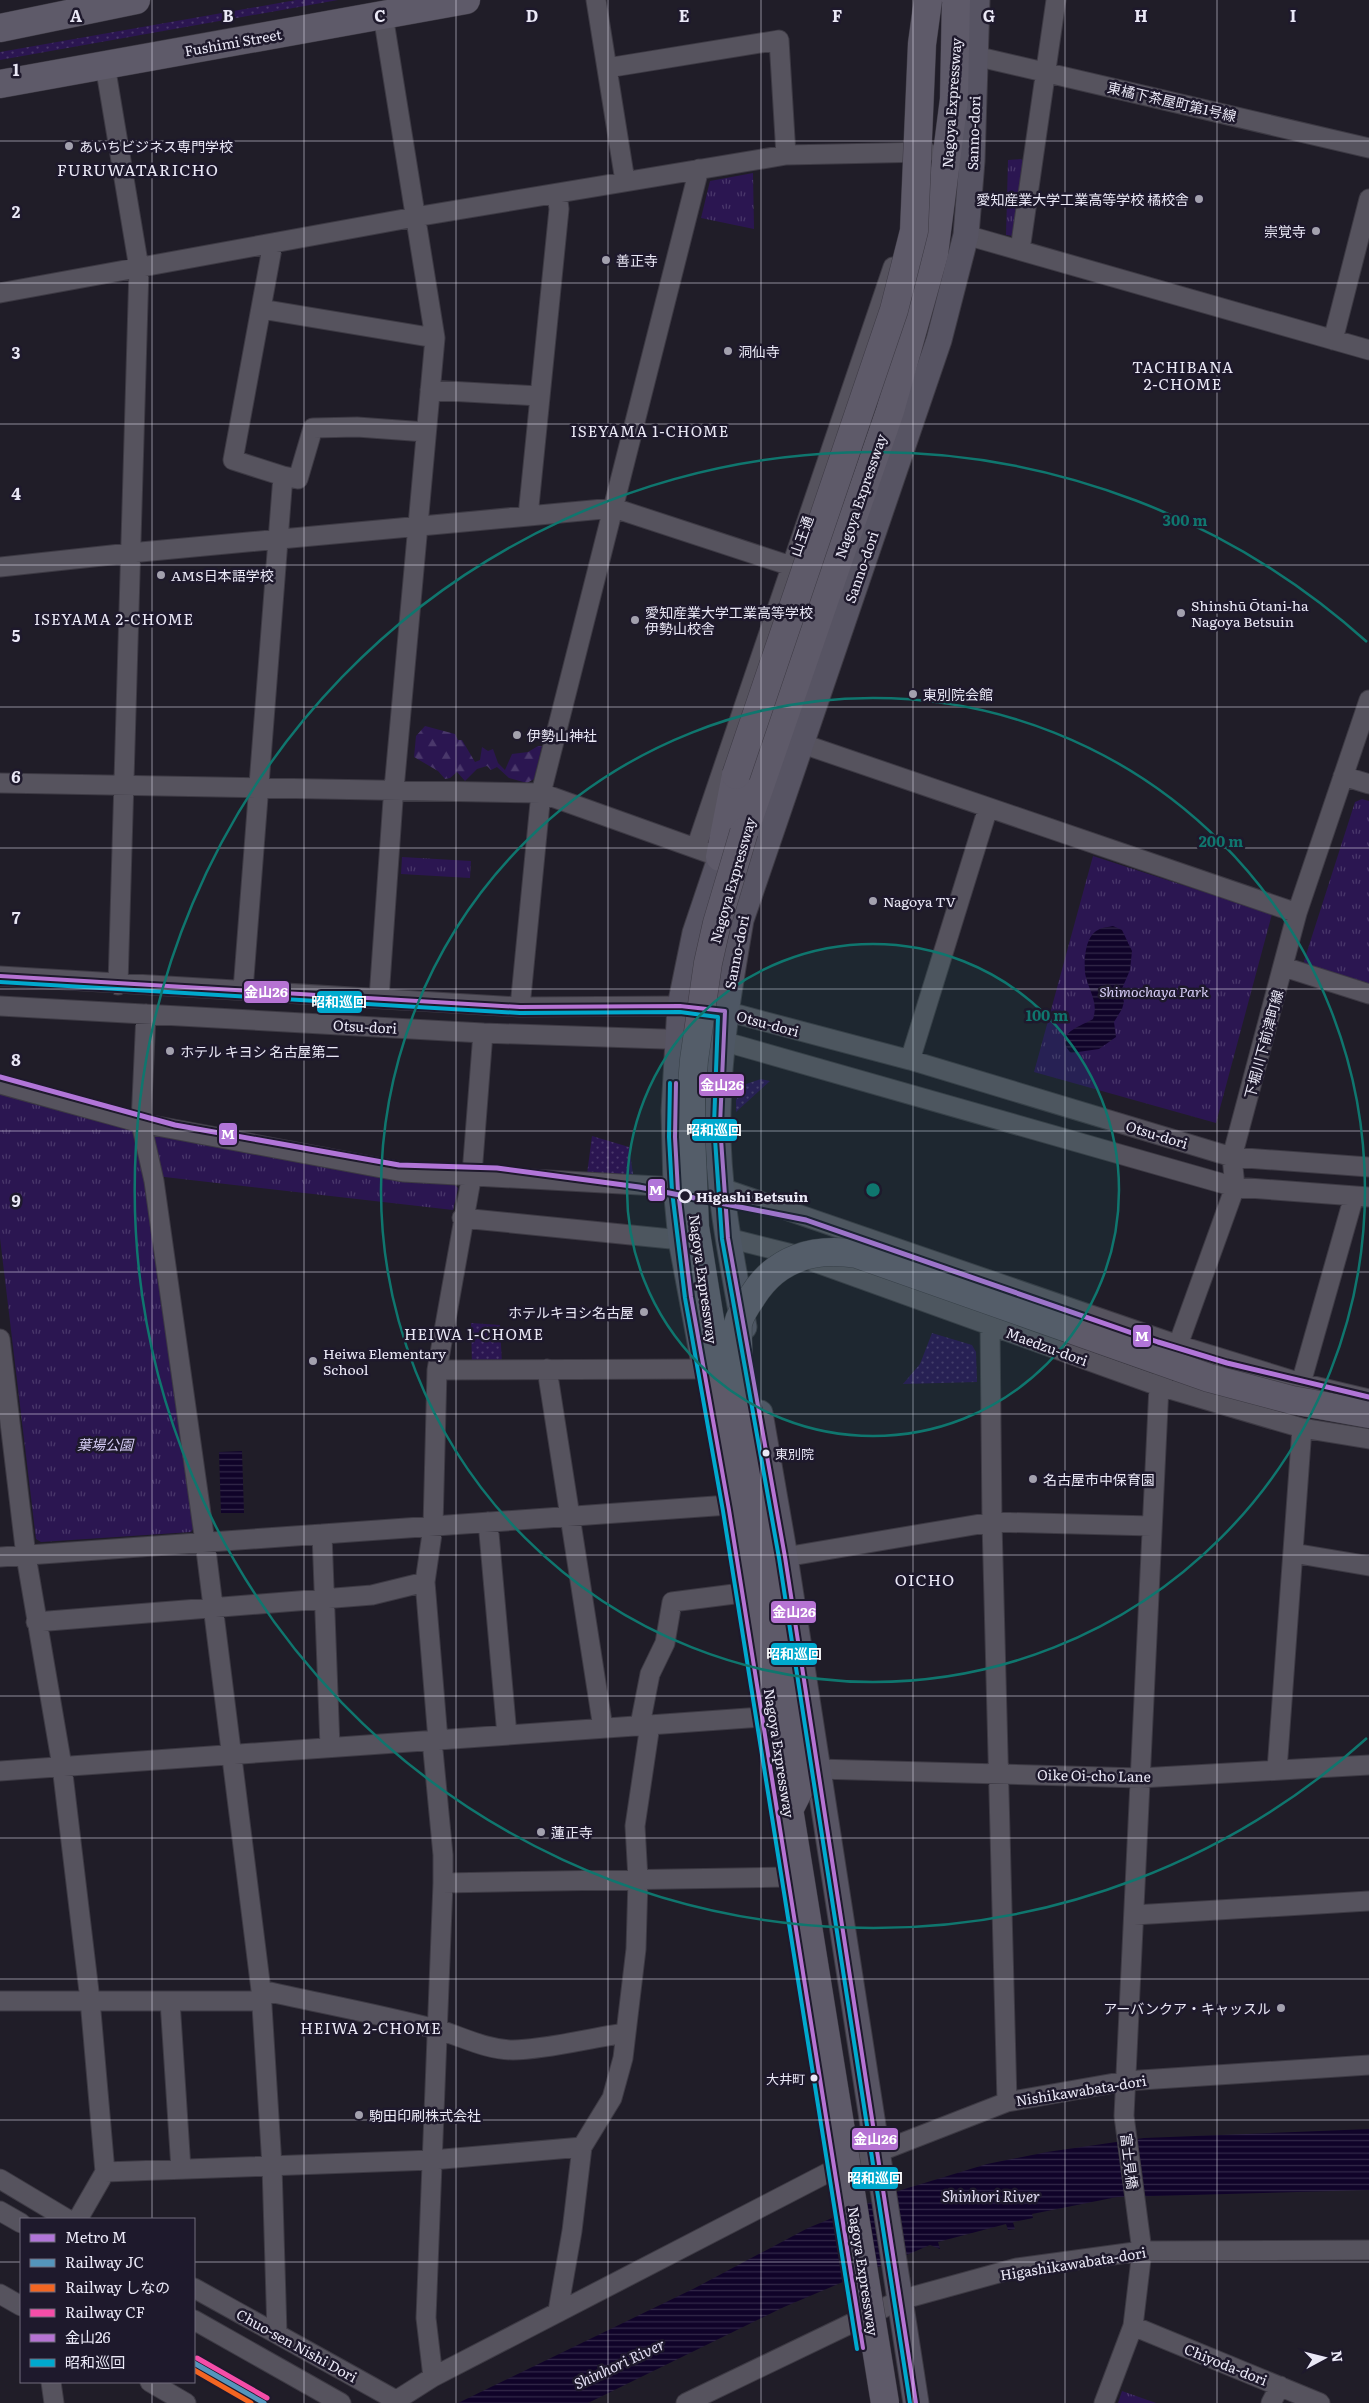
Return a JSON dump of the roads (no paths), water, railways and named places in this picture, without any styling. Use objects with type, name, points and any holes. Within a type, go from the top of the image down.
[{"type":"highway","points":[[0,28],[136,0]]},
{"type":"highway","name":"Fushimi Street","points":[[0,84],[466,0]]},
{"type":"highway","points":[[708,852],[894,310],[912,240],[922,44],[928,0]]},
{"type":"highway","name":"Nagoya Expressway","points":[[885,2403],[695,1227],[691,1098],[707,973],[717,923],[744,832],[890,411],[934,254],[954,98],[956,0]]},
{"type":"highway","points":[[789,1810],[804,1780],[738,1358],[738,1324],[758,1287],[770,1273],[800,1255],[837,1251],[857,1254],[1209,1378],[1292,1400],[1369,1414]]},
{"type":"main road","points":[[872,2403],[728,1506],[681,1240],[676,1187],[674,1111],[680,1006],[695,933],[708,852],[898,330],[922,235],[933,0]]},
{"type":"main road","name":"Sanno-dori","points":[[916,2403],[785,1556],[728,1238],[722,1188],[718,1113],[725,1011],[741,920],[939,340],[966,234],[972,161],[977,0]]},
{"type":"street","points":[[596,0],[625,181]]},
{"type":"street","points":[[1020,250],[1044,71],[1056,0]]},
{"type":"street","points":[[379,998],[394,789],[435,338],[383,15]]},
{"type":"street","points":[[607,68],[779,40],[786,155]]},
{"type":"street","name":"東橘下茶屋町第1号線","points":[[975,56],[1369,148]]},
{"type":"street","points":[[105,65],[140,268],[118,985]]},
{"type":"street","points":[[0,293],[625,181],[786,155],[927,152]]},
{"type":"street","points":[[520,1007],[541,793],[699,169]]},
{"type":"street","points":[[528,516],[559,209],[557,194]]},
{"type":"street","points":[[1333,340],[1369,199]]},
{"type":"street","points":[[966,234],[1369,350]]},
{"type":"street","name":"山王通","points":[[708,852],[791,566],[896,257],[922,235]]},
{"type":"street","points":[[273,244],[233,460],[298,480],[313,428],[357,428],[426,432]]},
{"type":"street","points":[[261,309],[435,338]]},
{"type":"street","points":[[430,390],[539,396]]},
{"type":"street","points":[[243,990],[283,476]]},
{"type":"street","points":[[0,567],[130,552],[614,508],[791,566]]},
{"type":"street","name":"下堀川下前津町線","points":[[1159,1386],[1178,1345],[1235,1187],[1232,1157],[1297,913],[1369,700]]},
{"type":"street","points":[[800,743],[1297,913]]},
{"type":"street","points":[[1343,776],[1369,784]]},
{"type":"street","points":[[0,783],[541,793],[708,852]]},
{"type":"street","points":[[910,1060],[988,808]]},
{"type":"street","points":[[1284,967],[1369,994]]},
{"type":"street","name":"Otsu-dori","points":[[0,976],[118,985],[243,990],[520,1007],[680,1006],[725,1011],[910,1060],[1232,1157],[1369,1166]]},
{"type":"street","name":"Otsu-dori","points":[[0,1006],[483,1033],[722,1041],[1235,1187],[1362,1196]]},
{"type":"street","points":[[146,1014],[141,1123],[154,1181],[205,1542],[261,1996],[272,2166],[277,2333]]},
{"type":"street","points":[[433,2377],[426,2318],[443,1855],[425,1582],[433,1527],[437,1370],[462,1218],[472,1174],[483,1033]]},
{"type":"street","points":[[0,1084],[141,1123],[403,1172],[472,1174],[676,1187]]},
{"type":"street","points":[[722,1188],[1178,1345],[1301,1384],[1369,1399]]},
{"type":"street","points":[[1301,1384],[1362,1196]]},
{"type":"street","points":[[462,1218],[681,1240]]},
{"type":"street","name":"Maedzu-dori","points":[[728,1238],[792,1254],[1159,1386],[1302,1428],[1369,1439]]},
{"type":"street","points":[[990,1325],[992,1522],[1007,2102]]},
{"type":"street","points":[[0,1339],[26,1556],[62,1766],[90,2000],[104,2172],[79,2218]]},
{"type":"street","points":[[437,1370],[705,1368]]},
{"type":"street","points":[[547,1369],[603,1728]]},
{"type":"street","name":"富士見橋","points":[[1104,2403],[1133,2326],[1142,2251],[1124,2116],[1159,1386]]},
{"type":"street","points":[[1277,1770],[1302,1428]]},
{"type":"street","points":[[0,1558],[728,1506]]},
{"type":"street","points":[[488,1522],[507,1735]]},
{"type":"street","points":[[785,1556],[992,1522],[1152,1526]]},
{"type":"street","points":[[322,1534],[330,1747]]},
{"type":"street","points":[[1293,1553],[1369,1566]]},
{"type":"street","points":[[36,1622],[372,1595],[425,1582]]},
{"type":"street","points":[[558,2311],[572,2231],[582,2147],[612,2098],[623,2058],[636,1949],[638,1879],[635,1826],[650,1674],[665,1643],[672,1602],[742,1593]]},
{"type":"street","points":[[0,1771],[762,1717],[818,1769]]},
{"type":"street","name":"Oike Oi-cho Lane","points":[[818,1769],[999,1772],[1140,1778],[1369,1765]]},
{"type":"street","points":[[443,1883],[787,1877]]},
{"type":"street","points":[[1134,1915],[1369,1901]]},
{"type":"street","points":[[0,2002],[170,2001],[261,1996],[437,2029],[479,2044],[511,2050],[546,2048],[585,2038],[626,2032]]},
{"type":"street","points":[[170,2001],[182,2169]]},
{"type":"street","name":"Nishikawabata-dori","points":[[396,2402],[433,2377],[834,2169],[1007,2102],[1126,2081],[1369,2065]]},
{"type":"street","points":[[104,2172],[432,2160],[582,2147]]},
{"type":"street","points":[[0,2179],[65,2218]]},
{"type":"street","points":[[0,2211],[20,2222]]},
{"type":"street","name":"Higashikawabata-dori","points":[[686,2403],[859,2322],[900,2300],[1017,2268],[1142,2251],[1369,2250]]},
{"type":"street","name":"Chuo-sen Nishi Dori","points":[[195,2289],[277,2333],[396,2402]]},
{"type":"street","points":[[0,2294],[20,2305]]},
{"type":"street","name":"Chuo-sen Nishi Dori","points":[[195,2321],[341,2403]]},
{"type":"street","name":"Chiyoda-dori","points":[[1133,2326],[1320,2403]]},
{"type":"street","points":[[51,2383],[54,2403]]},
{"type":"street","points":[[152,2383],[186,2403]]},
{"type":"street","points":[[1271,2403],[1280,2386]]},
{"type":"water","points":[[1113,926],[1122,930],[1132,951],[1130,970],[1121,991],[1124,1002],[1114,1022],[1116,1037],[1099,1049],[1071,1053],[1066,1046],[1066,1036],[1075,1028],[1093,1019],[1095,1013],[1094,1001],[1085,973],[1085,955],[1088,943],[1090,937],[1098,930]]},
{"type":"water","points":[[242,1451],[244,1513],[221,1513],[219,1452]]},
{"type":"water","name":"Shinhori River","points":[[1369,2129],[1369,2190],[1117,2197],[1032,2214],[1033,2218],[1013,2222],[1015,2229],[1008,2230],[1006,2224],[938,2242],[940,2249],[930,2245],[784,2307],[588,2403],[458,2403],[695,2288],[808,2228],[898,2191],[987,2164],[1047,2152],[1144,2138]]},
{"type":"metro line","name":"M","points":[[0,1077],[175,1125],[399,1165],[497,1168],[639,1187],[806,1220],[1158,1342],[1227,1363],[1369,1397]]},
{"type":"rail line","name":"CF","points":[[197,2358],[267,2398]]},
{"type":"rail line","name":"JC","points":[[195,2364],[264,2403]]},
{"type":"rail line","name":"しなの","points":[[195,2371],[251,2403]]},
{"type":"place","name":"あいちビジネス専門学校","points":[[69,146]]},
{"type":"place","name":"愛知産業大学工業高等学校 橘校舎","points":[[1199,199]]},
{"type":"place","name":"崇覚寺","points":[[1316,231]]},
{"type":"place","name":"善正寺","points":[[606,260]]},
{"type":"place","name":"洞仙寺","points":[[728,351]]},
{"type":"place","name":"AMS日本語学校","points":[[161,575]]},
{"type":"place","name":"Shinshū Ōtani-ha Nagoya Betsuin","points":[[1181,613]]},
{"type":"place","name":"愛知産業大学工業高等学校 伊勢山校舎","points":[[635,620]]},
{"type":"place","name":"東別院会館","points":[[913,694]]},
{"type":"place","name":"伊勢山神社","points":[[517,735]]},
{"type":"place","name":"Nagoya TV","points":[[873,901]]},
{"type":"place","name":"ホテル キヨシ 名古屋第二","points":[[170,1051]]},
{"type":"place","name":"Higashi Betsuin","points":[[685,1196]]},
{"type":"place","name":"ホテルキヨシ名古屋","points":[[644,1312]]},
{"type":"place","name":"Heiwa Elementary School","points":[[313,1361]]},
{"type":"place","name":"東別院","points":[[766,1453]]},
{"type":"place","name":"名古屋市中保育園","points":[[1033,1479]]},
{"type":"place","name":"蓮正寺","points":[[541,1832]]},
{"type":"place","name":"アーバンクア・キャッスル","points":[[1281,2008]]},
{"type":"place","name":"大井町","points":[[814,2078]]},
{"type":"place","name":"駒田印刷株式会社","points":[[359,2115]]},
{"type":"district","name":"FURUWATARICHO","points":[[138,169]]},
{"type":"district","name":"TACHIBANA 2-CHOME","points":[[1183,374]]},
{"type":"district","name":"ISEYAMA 1-CHOME","points":[[650,430]]},
{"type":"district","name":"ISEYAMA 2-CHOME","points":[[114,618]]},
{"type":"district","name":"HEIWA 1-CHOME","points":[[474,1333]]},
{"type":"district","name":"OICHO","points":[[925,1579]]},
{"type":"district","name":"HEIWA 2-CHOME","points":[[371,2027]]},
{"type":"park label","name":"Shimochaya Park","points":[[1154,991]]},
{"type":"park label","name":"葉場公園","points":[[105,1444]]}]
